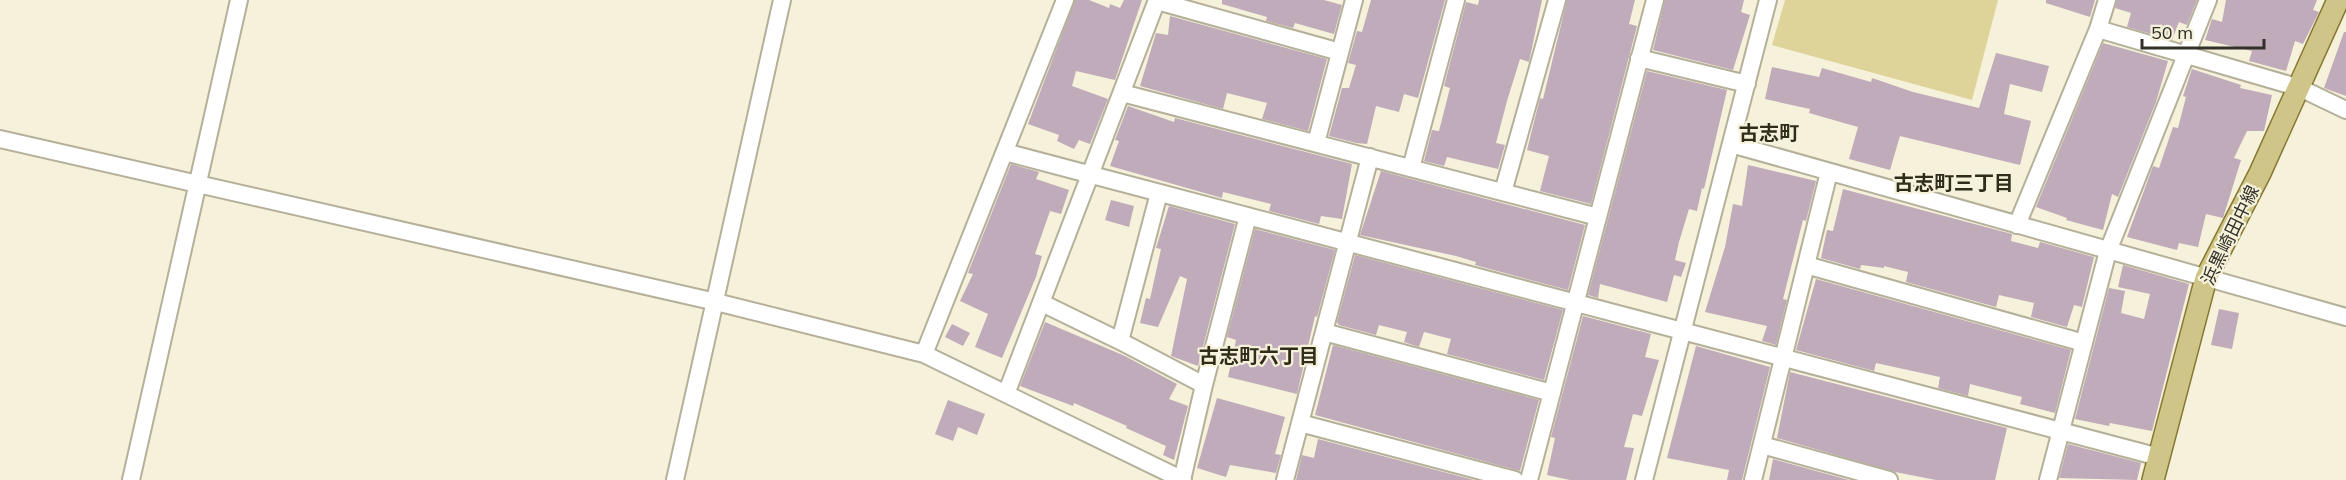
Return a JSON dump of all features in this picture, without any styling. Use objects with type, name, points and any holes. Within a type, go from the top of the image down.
[{"type":"main road","name":"浜黒崎田中線","points":[[2153,480],[2206,278],[2260,173],[2338,0]]},
{"type":"street","points":[[131,480],[239,0]]},
{"type":"street","points":[[675,480],[782,0]]},
{"type":"street","points":[[924,354],[979,211],[1005,152],[1065,0]]},
{"type":"street","points":[[1316,143],[1354,0]]},
{"type":"street","points":[[1411,168],[1456,0]]},
{"type":"street","points":[[1503,192],[1557,0]]},
{"type":"street","points":[[1529,480],[1654,0]]},
{"type":"street","points":[[1644,480],[1768,0]]},
{"type":"street","points":[[2017,225],[2098,29],[2107,0]]},
{"type":"street","points":[[2048,480],[2108,251],[2188,56],[2208,0]]},
{"type":"street","points":[[1006,394],[1157,1],[1340,52]]},
{"type":"street","points":[[2098,29],[2300,88],[2346,110]]},
{"type":"street","points":[[1639,58],[1747,84]]},
{"type":"street","points":[[1122,93],[1598,217]]},
{"type":"street","points":[[0,139],[198,182],[716,302],[924,354],[1182,480],[1248,216]]},
{"type":"street","points":[[1731,144],[2346,317]]},
{"type":"street","points":[[1005,152],[2159,457]]},
{"type":"street","points":[[1285,480],[1370,158]]},
{"type":"street","points":[[1753,480],[1829,172]]},
{"type":"street","points":[[1120,341],[1159,193]]},
{"type":"street","points":[[1806,265],[2084,343]]},
{"type":"street","points":[[1042,303],[1204,385]]},
{"type":"street","points":[[1324,332],[1552,393]]},
{"type":"street","points":[[1300,423],[1515,480]]},
{"type":"street","points":[[1762,445],[1889,480]]},
{"type":"shaded area","points":[[1785,0],[1998,0],[1972,100],[1772,45]]},
{"type":"building","points":[[1075,0],[1089,0],[1109,8],[1110,4],[1120,8],[1124,0],[1142,0],[1115,80],[1076,71],[1072,86],[1108,99],[1090,144],[1079,140],[1074,149],[1057,141],[1059,135],[1028,124]]},
{"type":"building","points":[[1222,0],[1324,0],[1342,5],[1334,34],[1295,23],[1293,28],[1266,21],[1267,17],[1222,4]]},
{"type":"building","points":[[1371,0],[1445,0],[1418,98],[1404,94],[1399,112],[1376,106],[1367,144],[1329,136],[1342,88],[1349,88],[1356,65],[1348,63],[1357,31],[1362,32]]},
{"type":"building","points":[[1479,0],[1542,0],[1529,62],[1520,59],[1496,143],[1505,145],[1498,169],[1447,157],[1444,166],[1424,161],[1432,130],[1439,131],[1450,88],[1444,86],[1466,2],[1478,5]]},
{"type":"building","points":[[1567,0],[1635,0],[1629,24],[1637,26],[1591,204],[1540,191],[1549,156],[1527,150],[1540,98],[1543,99]]},
{"type":"building","points":[[1665,0],[1744,0],[1741,12],[1750,15],[1733,70],[1653,50]]},
{"type":"building","points":[[2046,0],[2095,0],[2090,17],[2046,3]]},
{"type":"building","points":[[2117,0],[2197,0],[2187,25],[2179,22],[2172,40],[2127,27],[2131,13],[2115,8]]},
{"type":"building","points":[[2226,0],[2317,0],[2313,10],[2319,12],[2303,44],[2295,41],[2286,71],[2249,61],[2252,51],[2205,40],[2212,19],[2222,22]]},
{"type":"building","points":[[1170,16],[1327,59],[1308,131],[1262,119],[1267,103],[1227,93],[1223,109],[1140,86],[1156,33],[1168,35]]},
{"type":"building","points":[[2344,32],[2346,32],[2346,96],[2324,88]]},
{"type":"building","points":[[2103,43],[2168,61],[2156,102],[2118,197],[2112,194],[2103,230],[2066,220],[2067,218],[2036,207]]},
{"type":"building","points":[[1996,53],[2049,66],[2042,92],[2010,84],[2004,114],[2031,121],[2020,165],[1900,136],[1890,170],[1849,159],[1858,127],[1809,113],[1810,109],[1765,99],[1772,67],[1819,77],[1822,68],[1871,82],[1872,78],[1913,92],[1979,108]]},
{"type":"building","points":[[2192,69],[2241,85],[2240,88],[2272,95],[2264,131],[2247,131],[2234,158],[2241,160],[2223,218],[2206,214],[2198,247],[2179,243],[2177,250],[2127,237],[2153,166],[2159,168],[2173,127],[2178,128],[2186,97],[2183,96]]},
{"type":"building","points":[[1647,71],[1727,90],[1704,189],[1702,188],[1697,211],[1689,209],[1679,242],[1675,260],[1686,263],[1681,277],[1674,275],[1667,302],[1600,284],[1598,298],[1588,295]]},
{"type":"building","points":[[1128,106],[1174,122],[1175,118],[1352,164],[1342,219],[1321,216],[1319,224],[1269,211],[1271,204],[1223,192],[1222,198],[1110,166],[1119,141],[1115,140]]},
{"type":"building","points":[[1011,164],[1039,172],[1036,179],[1069,190],[1061,214],[1050,211],[1035,254],[1042,256],[1036,277],[1002,358],[975,347],[988,314],[960,301],[973,274],[968,273]]},
{"type":"building","points":[[1748,165],[1816,181],[1806,221],[1803,220],[1783,299],[1787,300],[1776,345],[1762,341],[1767,326],[1705,312],[1725,247],[1733,204],[1742,206]]},
{"type":"building","points":[[1381,171],[1585,225],[1568,290],[1475,265],[1476,262],[1456,256],[1360,235]]},
{"type":"building","points":[[1843,189],[2012,234],[2011,241],[2038,248],[2040,242],[2094,257],[2082,307],[2074,305],[2067,327],[2031,317],[2034,303],[1999,295],[1996,307],[1906,282],[1908,272],[1884,266],[1884,268],[1861,265],[1860,269],[1821,258],[1827,230],[1833,231]]},
{"type":"building","points":[[1111,200],[1134,206],[1129,227],[1105,220]]},
{"type":"building","points":[[1169,206],[1235,224],[1198,366],[1171,356],[1187,279],[1180,276],[1158,327],[1140,323],[1146,298],[1150,299],[1161,249],[1156,248]]},
{"type":"building","points":[[1255,229],[1335,250],[1317,317],[1315,316],[1297,394],[1228,377],[1236,340],[1227,337]]},
{"type":"building","points":[[1355,255],[1563,310],[1544,380],[1447,354],[1451,339],[1424,332],[1419,347],[1404,342],[1407,332],[1379,325],[1376,335],[1339,325],[1337,322]]},
{"type":"building","points":[[2123,265],[2189,284],[2152,431],[2075,419],[2109,288],[2125,291],[2121,313],[2144,319],[2150,294],[2118,287]]},
{"type":"building","points":[[1816,279],[2071,350],[2055,413],[2020,404],[2022,397],[1970,384],[1968,396],[1938,388],[1940,377],[1876,363],[1874,371],[1796,350]]},
{"type":"building","points":[[2219,309],[2239,313],[2232,349],[2211,345]]},
{"type":"building","points":[[1583,316],[1651,334],[1645,357],[1659,360],[1642,416],[1633,414],[1624,447],[1634,448],[1626,480],[1570,480],[1547,475],[1555,438],[1551,437]]},
{"type":"building","points":[[1045,322],[1125,356],[1177,384],[1169,399],[1188,406],[1174,460],[1163,455],[1166,446],[1126,428],[1127,426],[1074,403],[1073,406],[1020,386]]},
{"type":"building","points":[[952,324],[970,333],[963,346],[945,337]]},
{"type":"building","points":[[1333,345],[1539,400],[1520,471],[1315,415]]},
{"type":"building","points":[[1696,346],[1770,367],[1742,480],[1727,480],[1729,470],[1667,458]]},
{"type":"building","points":[[1790,372],[2007,428],[1995,480],[1936,480],[1895,472],[1777,438]]},
{"type":"building","points":[[1217,398],[1285,417],[1275,454],[1281,455],[1276,473],[1230,465],[1226,477],[1197,468]]},
{"type":"building","points":[[948,400],[985,414],[977,435],[958,427],[953,441],[935,434]]},
{"type":"building","points":[[1318,439],[1474,480],[1296,480],[1302,455],[1314,458]]},
{"type":"building","points":[[2068,444],[2141,463],[2137,480],[2059,478]]},
{"type":"building","points":[[1773,459],[1849,480],[1769,480]]},
{"type":"district","name":"古志町","points":[[1769,132]]},
{"type":"district","name":"古志町三丁目","points":[[1954,182]]},
{"type":"district","name":"古志町六丁目","points":[[1259,355]]}]
